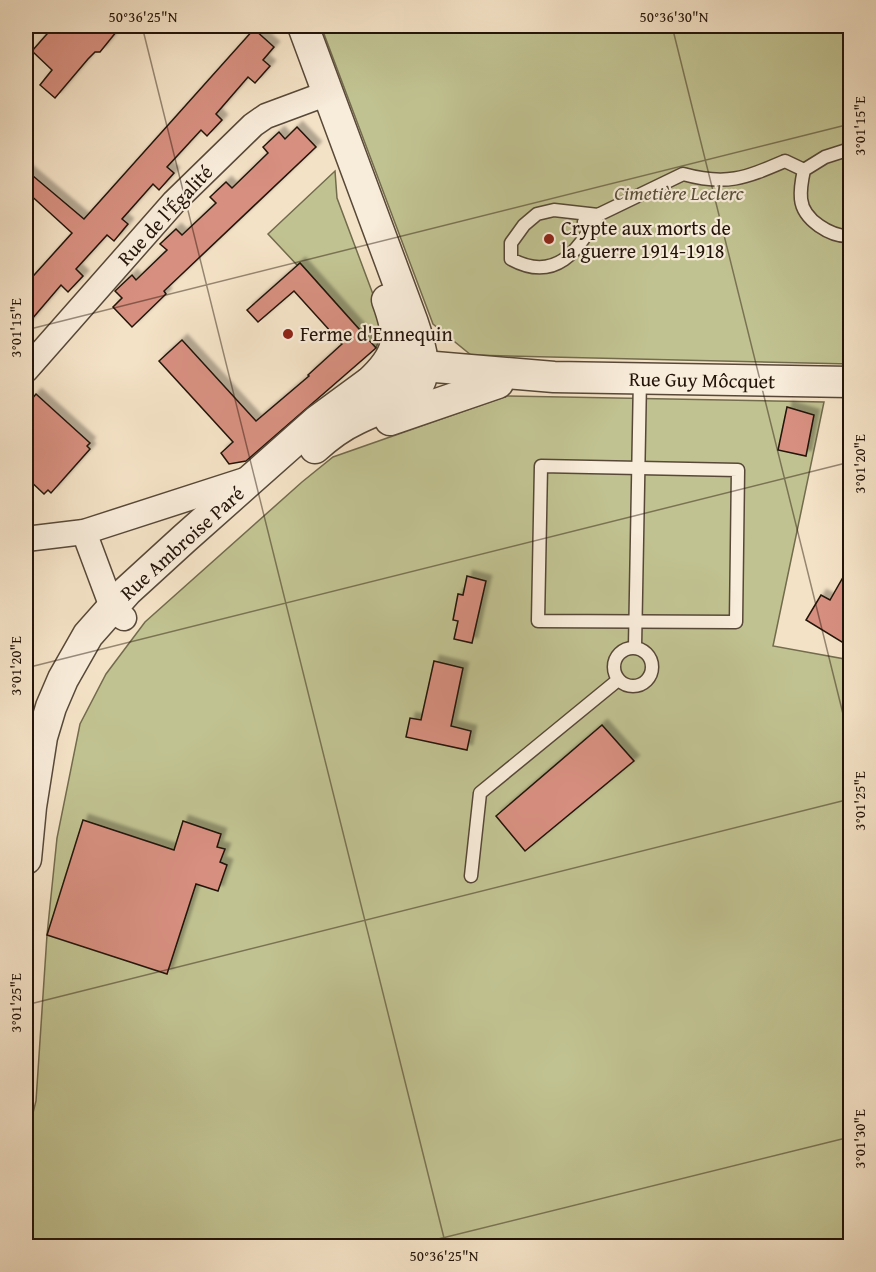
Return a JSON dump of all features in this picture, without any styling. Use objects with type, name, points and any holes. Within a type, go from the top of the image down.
[{"type":"street","points":[[303,26],[328,93],[415,354],[423,366]]},
{"type":"street","name":"Rue de l'Égalité","points":[[26,369],[174,202],[253,125],[266,116],[328,93]]},
{"type":"street","name":"Rue Ambroise Paré","points":[[350,163],[350,200],[395,321],[397,343],[386,364],[367,384]]},
{"type":"street","name":"Rue Ambroise Paré","points":[[26,859],[33,786],[42,737],[63,679],[88,635],[153,589],[303,458],[341,428],[409,396],[419,385],[423,366],[400,370],[367,384],[328,407],[253,478],[126,591],[118,612]]},
{"type":"street","name":"Rue Guy Môcquet","points":[[423,366],[449,378],[498,383],[554,377]]},
{"type":"street","name":"Rue Guy Môcquet","points":[[423,366],[554,377],[850,382]]},
{"type":"street","name":"Rue Ambroise Paré","points":[[303,458],[332,440],[498,383]]},
{"type":"street","points":[[26,539],[84,531],[253,478]]},
{"type":"street","points":[[84,531],[118,612]]},
{"type":"lane","points":[[804,170],[825,157],[850,149]]},
{"type":"lane","points":[[584,222],[683,174],[706,180],[729,181],[757,173],[785,161],[804,170]]},
{"type":"lane","points":[[804,170],[801,201],[812,219],[841,236],[850,236]]},
{"type":"lane","points":[[554,210],[598,215],[589,234],[562,262],[543,267],[524,266],[511,259],[511,243],[524,225],[537,214],[554,210]]},
{"type":"lane","points":[[635,647],[640,378]]},
{"type":"lane","points":[[542,466],[738,470],[736,622],[635,621],[538,621],[542,466]]},
{"type":"lane","points":[[635,647],[644,650],[649,655],[652,660],[651,674],[648,679],[637,686],[624,684],[618,680],[614,668],[617,656],[626,648],[635,647]]},
{"type":"lane","points":[[471,876],[480,793],[618,680]]},
{"type":"green space","name":"Cimetière Leclerc","points":[[321,26],[850,26],[850,364],[471,355],[433,324]]},
{"type":"green space","points":[[335,171],[337,198],[383,321],[376,348],[300,263],[297,265],[268,234]]},
{"type":"green space","points":[[507,396],[824,402],[773,646],[850,660],[850,1246],[26,1246],[26,1141],[36,1101],[47,935],[57,838],[80,724],[106,674],[145,622],[333,457]]},
{"type":"building","points":[[54,26],[121,26],[100,52],[95,52],[88,59],[55,98],[40,85],[52,70],[32,51]]},
{"type":"building","points":[[254,29],[274,47],[263,60],[270,66],[255,83],[248,77],[216,114],[222,120],[207,136],[201,130],[167,167],[174,173],[159,190],[153,184],[122,219],[128,224],[114,241],[107,235],[76,269],[83,276],[68,292],[61,285],[26,326],[26,284],[72,233],[26,191],[26,170],[84,219]]},
{"type":"building","points":[[297,127],[316,147],[164,291],[166,294],[132,327],[113,307],[122,298],[115,291],[132,275],[136,280],[167,250],[160,244],[176,229],[182,235],[216,203],[210,197],[226,182],[232,188],[268,153],[263,147],[279,132],[285,139]]},
{"type":"building","points":[[300,263],[376,348],[246,461],[229,464],[221,453],[233,442],[159,361],[182,340],[256,421],[309,376],[342,344],[294,291],[258,322],[247,310]]},
{"type":"building","points":[[36,394],[90,443],[87,446],[90,449],[51,493],[48,490],[44,494],[26,477],[26,406]]},
{"type":"building","points":[[787,407],[814,415],[806,456],[778,450]]},
{"type":"building","points":[[850,565],[850,647],[806,620],[821,595],[830,600]]},
{"type":"building","points":[[467,576],[486,581],[472,643],[454,639],[458,621],[453,620],[458,594],[463,595]]},
{"type":"building","points":[[434,661],[463,668],[451,726],[471,731],[467,750],[406,737],[410,718],[421,720]]},
{"type":"building","points":[[602,725],[634,761],[525,851],[496,816]]},
{"type":"building","points":[[83,820],[174,850],[183,821],[221,834],[217,847],[225,849],[220,862],[227,865],[218,891],[196,884],[167,974],[47,935]]},
{"type":"place","name":"Crypte aux morts de la guerre 1914-1918","points":[[549,239]]},
{"type":"place","name":"Ferme d'Ennequin","points":[[288,334]]}]
